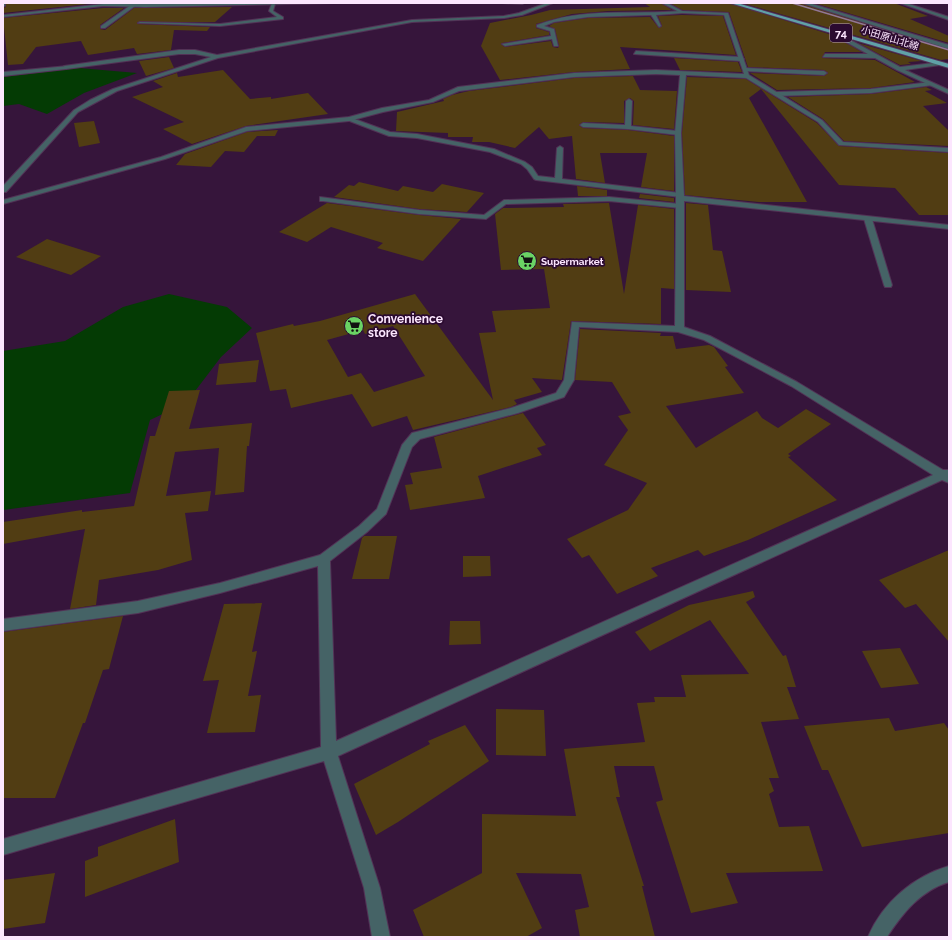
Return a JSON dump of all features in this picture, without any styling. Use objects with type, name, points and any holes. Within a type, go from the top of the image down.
[{"type":"main road","name":"小田原山北線","points":[[732,3],[949,66]]},
{"type":"street","points":[[45,12],[47,3]]},
{"type":"street","points":[[3,16],[103,5],[133,6],[332,3]]},
{"type":"street","points":[[504,3],[522,3]]},
{"type":"street","points":[[538,3],[545,5]]},
{"type":"street","points":[[3,190],[76,111],[92,101],[115,90],[218,57],[412,21],[504,17],[520,14],[551,3]]},
{"type":"street","points":[[664,3],[681,12]]},
{"type":"street","points":[[804,3],[949,47]]},
{"type":"street","points":[[902,3],[949,19]]},
{"type":"street","points":[[140,23],[220,25],[281,18],[271,11],[273,4]]},
{"type":"street","points":[[103,27],[133,6]]},
{"type":"street","points":[[556,45],[552,30],[539,26],[545,23],[576,17],[653,15],[681,12],[726,14],[746,73],[776,94],[820,121],[841,144],[949,150]]},
{"type":"street","points":[[653,15],[659,26]]},
{"type":"street","points":[[832,31],[899,69],[949,92]]},
{"type":"street","points":[[505,44],[554,38]]},
{"type":"street","points":[[3,74],[179,52],[195,52],[218,57]]},
{"type":"street","points":[[636,53],[741,59]]},
{"type":"street","points":[[825,56],[875,56]]},
{"type":"street","points":[[899,69],[940,63]]},
{"type":"street","points":[[679,329],[680,200],[678,133],[683,73]]},
{"type":"street","points":[[3,202],[162,158],[246,129],[349,119],[382,110],[431,100],[458,89],[489,84],[574,75],[824,73]]},
{"type":"street","points":[[776,94],[871,91],[931,84]]},
{"type":"street","points":[[628,101],[628,127]]},
{"type":"street","points":[[349,119],[389,134],[417,136],[492,150],[523,163],[530,168],[536,178],[680,200],[949,227]]},
{"type":"street","points":[[583,125],[628,127],[678,133]]},
{"type":"street","points":[[558,181],[560,148]]},
{"type":"street","points":[[323,199],[419,212],[486,217],[504,202],[609,198],[680,200]]},
{"type":"street","points":[[868,219],[888,285]]},
{"type":"street","points":[[3,625],[138,607],[220,588],[324,559],[363,529],[382,511],[407,445],[416,436],[514,411],[560,395],[570,380],[575,324],[679,329],[707,338],[794,384],[947,475]]},
{"type":"street","points":[[3,847],[329,752],[947,475]]},
{"type":"street","points":[[324,559],[329,752],[372,888],[381,937]]},
{"type":"street","points":[[877,937],[902,900],[935,877],[949,874]]},
{"type":"green space","points":[[79,68],[137,73],[84,93],[47,114],[19,104],[3,106],[3,77]]},
{"type":"green space","points":[[169,294],[227,307],[252,328],[221,357],[186,403],[150,420],[130,493],[3,510],[3,351],[65,341],[123,307]]},
{"type":"building","points":[[6,3],[98,3],[3,13],[3,8],[6,7]]},
{"type":"building","points":[[644,3],[661,3],[672,10],[608,11],[572,14],[536,24],[536,28],[549,32],[549,35],[501,44],[505,47],[551,41],[553,47],[558,48],[559,46],[555,29],[549,26],[554,23],[588,18],[650,17],[659,28],[662,26],[658,16],[723,16],[736,55],[620,47],[630,69],[574,72],[500,80],[481,46],[490,23],[550,10],[650,7]]},
{"type":"building","points":[[670,3],[729,3],[832,35],[862,52],[825,52],[822,58],[875,60],[915,82],[871,88],[777,90],[750,73],[824,76],[828,73],[824,70],[748,67],[729,12],[682,10]]},
{"type":"building","points":[[742,3],[801,3],[949,50],[949,59],[941,60]]},
{"type":"building","points":[[814,3],[894,3],[928,16],[910,19],[949,36],[949,43]]},
{"type":"building","points":[[232,7],[215,22],[137,22],[138,24],[210,27],[207,31],[174,30],[171,50],[137,54],[134,48],[88,55],[81,41],[36,47],[23,64],[8,65],[3,18],[103,8],[124,8],[100,25],[100,29],[105,30],[134,8]]},
{"type":"building","points":[[858,43],[922,61],[908,62],[911,64],[900,65]]},
{"type":"building","points":[[169,57],[174,68],[146,76],[139,61]]},
{"type":"building","points":[[674,58],[738,62],[742,72],[680,70]]},
{"type":"building","points":[[223,70],[250,99],[271,97],[271,99],[308,93],[328,114],[246,126],[192,144],[163,129],[184,122],[132,97],[163,87],[153,81],[177,73],[178,77]]},
{"type":"building","points":[[633,76],[640,90],[677,91],[674,129],[633,125],[634,101],[630,98],[624,101],[624,123],[583,122],[579,125],[583,128],[628,130],[674,136],[674,191],[641,187],[647,153],[600,153],[605,183],[576,179],[572,136],[549,139],[539,127],[515,148],[489,142],[472,142],[473,137],[448,137],[448,133],[396,131],[397,112],[444,101],[443,99],[452,95],[469,91],[574,78]]},
{"type":"building","points":[[687,77],[746,79],[817,123],[839,146],[949,153],[949,215],[919,215],[895,188],[839,185],[761,89],[749,98],[807,202],[759,202],[685,195],[682,133]]},
{"type":"building","points":[[926,87],[932,90],[925,91],[947,103],[923,106],[949,131],[949,146],[844,141],[823,119],[788,97],[871,94]]},
{"type":"building","points":[[94,121],[100,143],[79,147],[74,123]]},
{"type":"building","points":[[278,130],[275,136],[257,136],[244,152],[225,151],[211,167],[176,165],[185,154],[247,132]]},
{"type":"building","points":[[359,182],[398,191],[403,186],[433,192],[442,184],[484,193],[467,212],[419,209],[334,197],[349,185],[354,186]]},
{"type":"building","points":[[577,186],[607,190],[607,196],[578,196]]},
{"type":"building","points":[[640,194],[674,198],[674,202],[639,198]]},
{"type":"building","points":[[327,203],[461,219],[423,261],[377,248],[383,243],[331,227],[307,242],[279,232]]},
{"type":"building","points":[[609,203],[624,294],[638,205],[674,209],[674,289],[661,288],[661,324],[571,321],[562,380],[532,378],[542,392],[514,400],[517,404],[511,407],[413,430],[407,416],[372,427],[352,394],[291,408],[286,389],[270,391],[256,333],[293,324],[294,326],[320,321],[415,294],[493,400],[479,333],[496,332],[492,311],[550,308],[544,269],[501,270],[495,214],[503,208],[564,207],[563,204]],"holes":[[[393,326],[425,376],[374,392],[361,373],[348,377],[327,340],[363,330],[365,334]]]},
{"type":"building","points":[[686,203],[708,205],[713,250],[722,251],[731,292],[686,290]]},
{"type":"building","points":[[47,239],[101,256],[71,275],[16,257]]},
{"type":"building","points":[[580,329],[661,333],[660,336],[673,336],[676,349],[709,345],[714,347],[728,366],[725,367],[744,393],[666,406],[696,448],[757,411],[762,418],[778,428],[806,409],[831,424],[788,454],[791,456],[788,457],[837,500],[748,540],[704,556],[698,550],[651,568],[658,576],[617,594],[589,555],[582,558],[567,539],[628,510],[647,483],[604,465],[628,430],[618,416],[631,413],[612,382],[575,380]]},
{"type":"building","points":[[259,360],[256,382],[216,385],[219,364]]},
{"type":"building","points":[[200,390],[189,429],[252,423],[249,446],[247,446],[244,492],[215,495],[219,448],[175,452],[166,496],[211,491],[208,511],[185,513],[192,560],[158,570],[99,580],[96,605],[70,609],[85,529],[3,544],[3,522],[82,510],[82,512],[134,506],[150,436],[155,436],[169,391]]},
{"type":"building","points":[[523,413],[546,445],[537,448],[542,455],[478,476],[485,498],[410,510],[405,485],[413,484],[410,473],[442,468],[434,437]]},
{"type":"building","points":[[364,536],[397,536],[389,579],[352,579],[362,538]]},
{"type":"building","points":[[949,550],[949,642],[916,604],[905,608],[879,580]]},
{"type":"building","points":[[463,556],[490,556],[491,576],[463,577]]},
{"type":"building","points":[[753,591],[755,597],[746,602],[783,656],[786,655],[796,687],[787,687],[799,719],[761,722],[779,778],[769,778],[774,791],[769,794],[779,827],[809,826],[823,871],[726,873],[738,903],[691,913],[656,802],[663,800],[654,766],[614,766],[620,797],[616,797],[644,886],[642,886],[655,937],[580,937],[575,910],[589,907],[581,874],[516,873],[542,928],[526,937],[424,937],[413,910],[482,873],[482,814],[576,816],[564,749],[645,742],[637,703],[655,702],[654,697],[686,697],[681,675],[749,674],[710,620],[650,651],[635,632],[689,605]]},
{"type":"building","points":[[262,603],[252,652],[257,651],[248,696],[261,695],[255,732],[207,733],[219,680],[203,681],[224,604]]},
{"type":"building","points":[[123,616],[109,669],[103,670],[85,723],[83,723],[55,798],[3,798],[3,632]]},
{"type":"building","points":[[450,621],[480,621],[481,644],[449,645]]},
{"type":"building","points":[[900,648],[919,684],[881,688],[862,651]]},
{"type":"building","points":[[496,709],[544,710],[546,756],[496,755]]},
{"type":"building","points":[[889,718],[895,731],[944,723],[949,730],[949,833],[862,847],[828,770],[822,770],[804,726]]},
{"type":"building","points":[[465,725],[489,761],[376,835],[354,784],[430,744],[428,741]]},
{"type":"building","points":[[175,819],[179,862],[85,897],[85,861],[98,856],[98,847]]},
{"type":"building","points":[[55,873],[45,923],[3,929],[3,880]]},
{"type":"railway","points":[[792,3],[949,50]]},
{"type":"place","name":"Supermarket","points":[[527,261]]},
{"type":"place","name":"Convenience store","points":[[354,326]]}]
